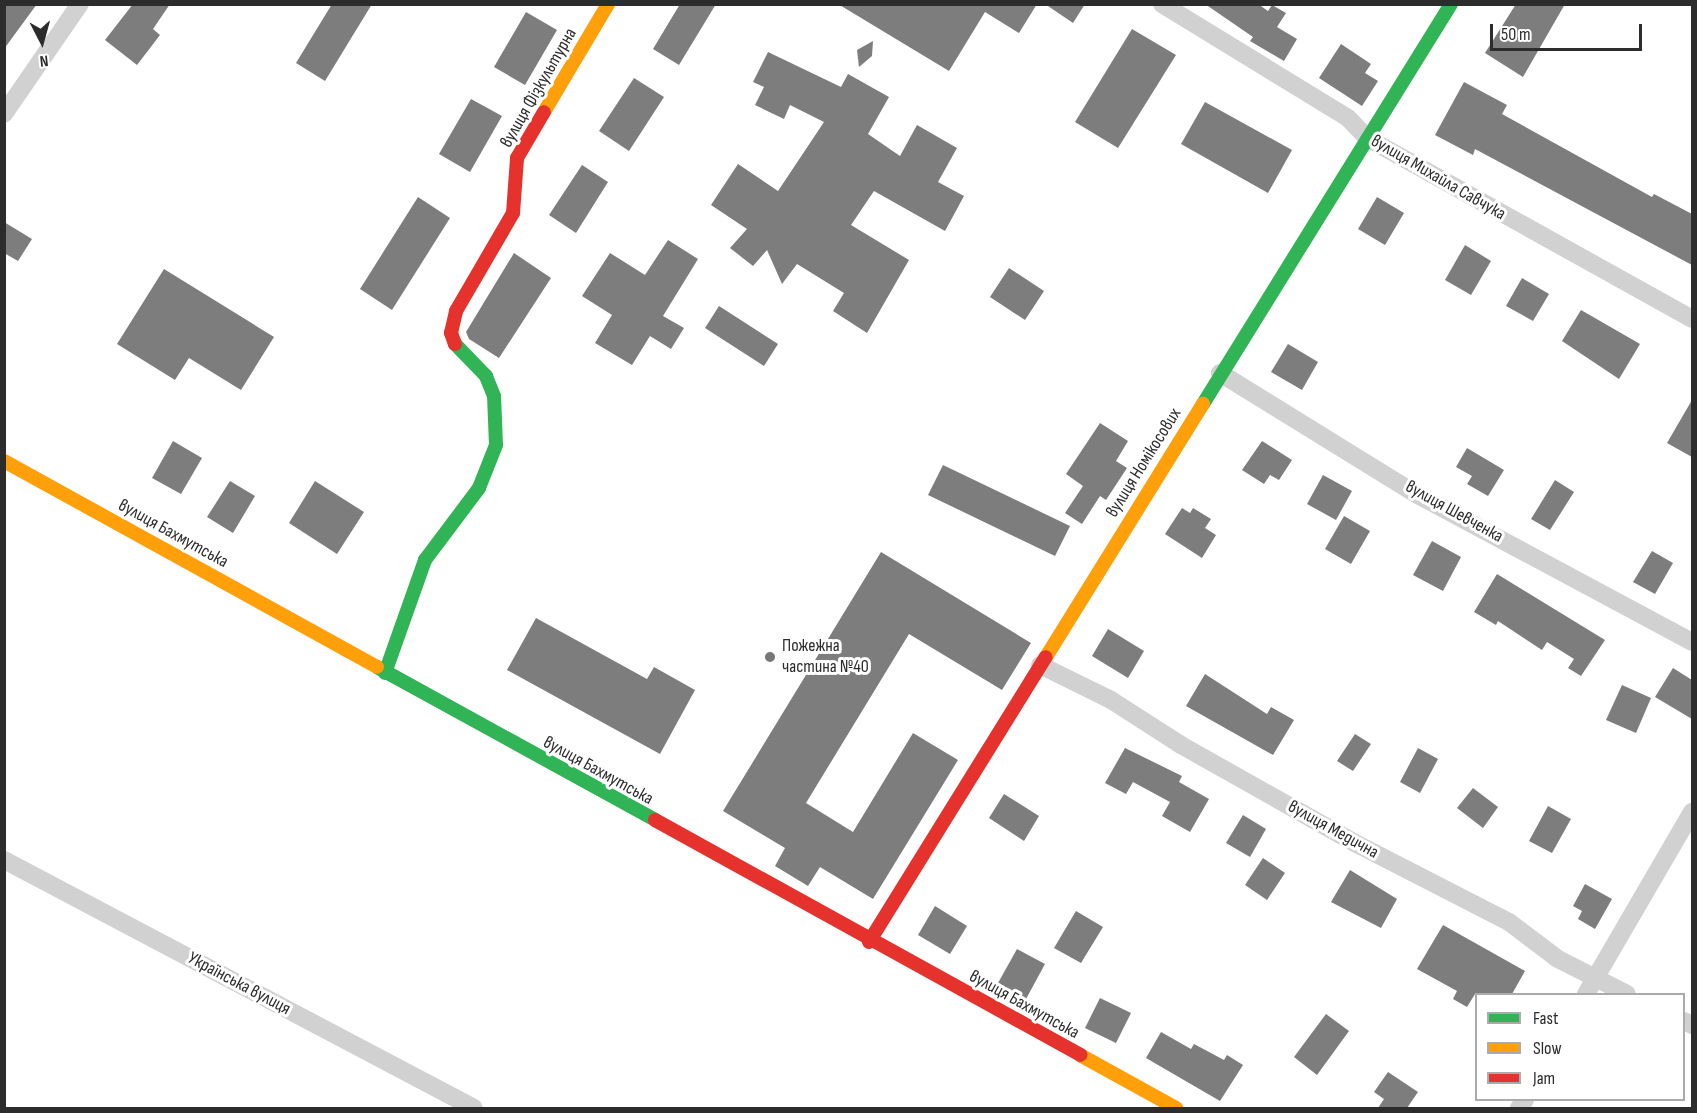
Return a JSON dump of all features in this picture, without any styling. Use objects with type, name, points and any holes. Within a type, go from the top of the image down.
[{"type":"street","points":[[4,114],[80,4]]},
{"type":"street","name":"вулиця Фізкультурна","points":[[386,673],[425,560],[479,488],[496,445],[494,396],[486,376],[457,348],[451,333],[456,311],[513,213],[517,158],[608,4]]},
{"type":"street","name":"вулиця Михайла Савчука","points":[[1162,4],[1348,118],[1367,138],[1692,319]]},
{"type":"street","name":"вулиця Номікосових","points":[[869,942],[1451,4]]},
{"type":"street","name":"вулиця Шевченка","points":[[1220,373],[1307,430],[1366,461],[1416,494],[1692,642]]},
{"type":"street","name":"вулиця Бахмутська","points":[[4,461],[869,942],[1176,1108]]},
{"type":"street","name":"вулиця Медична","points":[[1040,665],[1110,700],[1180,745],[1355,843],[1509,922],[1558,959],[1625,993]]},
{"type":"street","points":[[1587,993],[1692,812]]},
{"type":"street","name":"Українська вулиця","points":[[4,860],[462,1106]]},
{"type":"building","points":[[4,4],[37,4],[4,49]]},
{"type":"building","points":[[133,4],[170,4],[153,29],[160,35],[137,65],[105,40]]},
{"type":"building","points":[[332,4],[372,4],[325,81],[296,63]]},
{"type":"building","points":[[680,4],[716,4],[679,65],[653,49]]},
{"type":"building","points":[[838,4],[1037,4],[1019,33],[985,12],[949,71]]},
{"type":"building","points":[[1045,4],[1085,4],[1073,23]]},
{"type":"building","points":[[1205,4],[1258,4],[1268,11],[1272,5],[1286,13],[1277,27],[1297,39],[1284,61],[1250,41],[1253,37]]},
{"type":"building","points":[[1516,4],[1565,4],[1523,77],[1485,53]]},
{"type":"building","points":[[526,12],[557,30],[525,85],[494,67]]},
{"type":"building","points":[[1132,29],[1176,55],[1118,148],[1075,122]]},
{"type":"building","points":[[873,41],[872,56],[859,67],[857,50]]},
{"type":"building","points":[[1341,44],[1371,64],[1365,73],[1378,81],[1362,106],[1319,78]]},
{"type":"building","points":[[768,52],[841,87],[848,74],[889,97],[868,134],[900,156],[917,125],[957,148],[938,182],[964,196],[945,231],[874,191],[851,225],[909,260],[867,333],[833,311],[844,293],[797,264],[782,284],[767,250],[753,266],[730,248],[747,229],[711,205],[738,164],[778,191],[824,122],[790,105],[784,119],[755,105],[764,87],[753,82]]},
{"type":"building","points":[[634,78],[664,97],[629,151],[599,131]]},
{"type":"building","points":[[1464,82],[1507,105],[1502,114],[1652,197],[1654,194],[1692,214],[1692,265],[1475,149],[1473,155],[1435,135]]},
{"type":"building","points":[[471,99],[502,116],[470,172],[439,154]]},
{"type":"building","points":[[1205,102],[1292,150],[1268,193],[1181,144]]},
{"type":"building","points":[[582,165],[608,182],[576,233],[549,215]]},
{"type":"building","points":[[418,197],[450,218],[392,310],[360,289]]},
{"type":"building","points":[[1377,197],[1404,213],[1385,245],[1358,229]]},
{"type":"building","points":[[4,222],[32,239],[18,261],[4,253]]},
{"type":"building","points":[[668,240],[698,259],[663,316],[684,328],[671,349],[650,336],[632,365],[595,343],[612,315],[582,296],[610,253],[645,275]]},
{"type":"building","points":[[1465,245],[1491,261],[1471,295],[1445,280]]},
{"type":"building","points":[[514,253],[551,278],[499,358],[469,339],[466,332]]},
{"type":"building","points":[[1009,268],[1044,291],[1025,320],[990,297]]},
{"type":"building","points":[[164,269],[274,337],[241,390],[189,358],[175,380],[117,344]]},
{"type":"building","points":[[1522,278],[1549,294],[1533,321],[1506,306]]},
{"type":"building","points":[[719,306],[778,344],[764,366],[705,328]]},
{"type":"building","points":[[1581,310],[1640,344],[1619,379],[1562,341]]},
{"type":"building","points":[[1288,344],[1318,362],[1302,390],[1271,372]]},
{"type":"building","points":[[1692,400],[1692,457],[1667,443]]},
{"type":"building","points":[[1100,423],[1128,441],[1116,461],[1127,468],[1106,500],[1100,496],[1082,524],[1065,513],[1083,486],[1066,474]]},
{"type":"building","points":[[173,441],[202,458],[181,494],[152,478]]},
{"type":"building","points":[[1262,441],[1292,460],[1279,480],[1270,475],[1264,484],[1242,470]]},
{"type":"building","points":[[1467,448],[1504,470],[1488,496],[1467,484],[1472,476],[1456,467]]},
{"type":"building","points":[[943,465],[1070,526],[1055,556],[928,495]]},
{"type":"building","points":[[1323,475],[1352,491],[1336,520],[1307,504]]},
{"type":"building","points":[[1555,480],[1574,492],[1550,530],[1531,519]]},
{"type":"building","points":[[230,481],[255,496],[233,533],[207,517]]},
{"type":"building","points":[[315,481],[364,512],[337,554],[289,523]]},
{"type":"building","points":[[1182,508],[1190,513],[1193,508],[1211,519],[1205,528],[1216,535],[1202,558],[1165,534]]},
{"type":"building","points":[[1344,516],[1370,531],[1351,564],[1325,549]]},
{"type":"building","points":[[1432,541],[1461,557],[1443,591],[1413,575]]},
{"type":"building","points":[[1652,551],[1673,563],[1655,594],[1633,582]]},
{"type":"building","points":[[881,552],[1031,643],[1002,690],[909,634],[806,803],[853,832],[913,733],[958,760],[873,899],[820,867],[808,886],[775,866],[785,848],[723,811]]},
{"type":"building","points":[[1497,574],[1605,640],[1581,676],[1568,668],[1574,659],[1547,642],[1542,650],[1498,621],[1496,625],[1474,612]]},
{"type":"building","points":[[536,618],[647,679],[654,667],[695,690],[660,754],[507,670]]},
{"type":"building","points":[[1108,629],[1144,651],[1128,678],[1092,656]]},
{"type":"building","points":[[1673,668],[1692,680],[1692,719],[1655,697]]},
{"type":"building","points":[[1205,674],[1267,714],[1271,707],[1294,720],[1273,755],[1186,706]]},
{"type":"building","points":[[1622,685],[1651,698],[1636,733],[1606,720]]},
{"type":"building","points":[[1355,734],[1371,744],[1353,771],[1337,761]]},
{"type":"building","points":[[1125,748],[1182,776],[1179,782],[1209,799],[1190,832],[1162,816],[1170,802],[1133,782],[1126,794],[1105,783]]},
{"type":"building","points":[[1418,748],[1438,759],[1420,793],[1400,782]]},
{"type":"building","points":[[1473,788],[1498,807],[1483,828],[1457,808]]},
{"type":"building","points":[[1004,794],[1039,816],[1024,841],[989,818]]},
{"type":"building","points":[[1548,806],[1571,819],[1552,853],[1529,841]]},
{"type":"building","points":[[1243,815],[1266,829],[1250,857],[1226,843]]},
{"type":"building","points":[[1263,858],[1285,873],[1267,900],[1245,885]]},
{"type":"building","points":[[1350,870],[1397,899],[1381,928],[1331,902]]},
{"type":"building","points":[[1585,884],[1612,899],[1595,929],[1578,919],[1582,911],[1573,906]]},
{"type":"building","points":[[935,906],[967,926],[950,954],[918,935]]},
{"type":"building","points":[[1076,911],[1103,927],[1081,963],[1054,948]]},
{"type":"building","points":[[1443,925],[1525,971],[1513,993],[1475,993],[1467,1007],[1453,999],[1457,991],[1417,969]]},
{"type":"building","points":[[1017,949],[1045,964],[1026,999],[998,983]]},
{"type":"building","points":[[1100,998],[1131,1013],[1116,1043],[1085,1028]]},
{"type":"building","points":[[1326,1014],[1349,1031],[1317,1075],[1294,1057]]},
{"type":"building","points":[[1161,1032],[1191,1049],[1194,1044],[1224,1060],[1227,1055],[1243,1065],[1220,1101],[1146,1058]]},
{"type":"building","points":[[1388,1072],[1418,1092],[1407,1108],[1378,1108],[1384,1099],[1374,1092]]},
{"type":"traffic: fast","points":[[1203,404],[1451,4]]},
{"type":"traffic: fast","points":[[385,673],[425,560],[479,488],[496,445],[494,396],[486,376],[455,344]]},
{"type":"traffic: fast","points":[[377,667],[655,820]]},
{"type":"traffic: slow","points":[[544,112],[608,4]]},
{"type":"traffic: slow","points":[[1046,657],[1203,404]]},
{"type":"traffic: slow","points":[[4,461],[377,667]]},
{"type":"traffic: slow","points":[[1080,1055],[1176,1108]]},
{"type":"traffic: jam","points":[[455,344],[451,333],[456,311],[513,213],[517,158],[544,112]]},
{"type":"traffic: jam","points":[[869,942],[1046,657]]},
{"type":"traffic: jam","points":[[655,820],[1080,1055]]},
{"type":"place","name":"Пожежна частина №40","points":[[770,657]]}]
